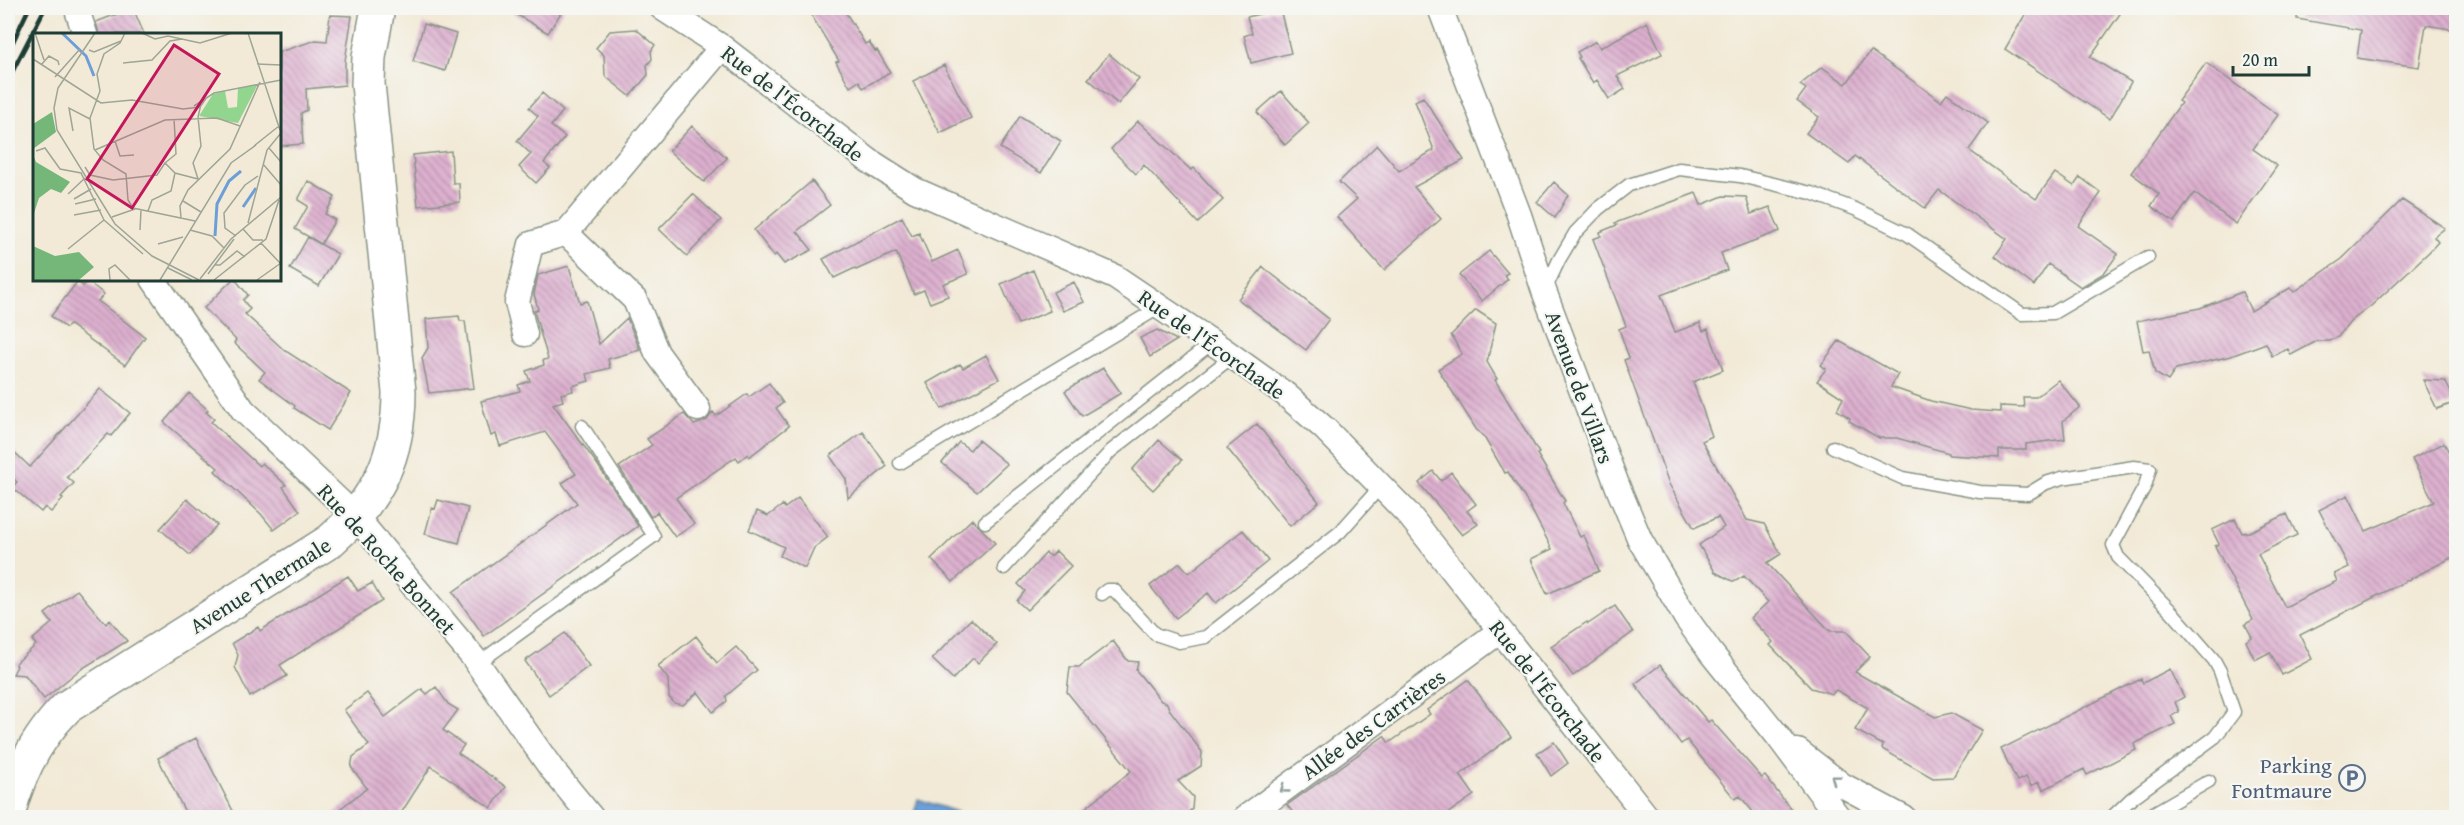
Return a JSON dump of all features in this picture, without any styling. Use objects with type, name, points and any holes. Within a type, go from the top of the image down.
[{"type":"main road","name":"Avenue Thermale","points":[[8,815],[17,784],[32,754],[46,731],[67,707],[319,550],[356,517],[378,486],[389,463],[396,440],[399,392],[369,112],[369,57],[378,8]]},
{"type":"street","points":[[80,8],[78,13],[85,33]]},
{"type":"street","name":"Rue de l'Écorchade","points":[[662,8],[722,48],[868,160],[915,190],[1115,276],[1285,394],[1325,429],[1409,514],[1648,818]]},
{"type":"street","name":"Avenue de Villars","points":[[1440,8],[1519,215],[1544,291],[1640,540],[1686,618],[1711,653],[1777,735],[1839,818]]},
{"type":"street","points":[[525,334],[517,302],[531,244],[566,233],[722,48]]},
{"type":"street","points":[[566,233],[635,300],[657,353],[698,409]]},
{"type":"street","name":"Rue de Roche Bonnet","points":[[154,280],[243,410],[356,517],[477,664],[551,768],[592,818]]},
{"type":"street","name":"Allée des Carrières","points":[[1245,818],[1500,631]]},
{"type":"street","name":"Avenue de Villars","points":[[1777,735],[1870,809],[1904,818]]},
{"type":"lane","points":[[1544,291],[1575,233],[1598,210],[1629,186],[1679,170],[1740,176],[1811,193],[1855,209],[1907,234],[2022,314],[2053,313],[2148,257]]},
{"type":"lane","points":[[900,463],[1160,307]]},
{"type":"lane","points":[[985,522],[1213,342]]},
{"type":"lane","points":[[1004,568],[1111,451],[1233,356]]},
{"type":"lane","points":[[477,664],[654,536],[582,426]]},
{"type":"lane","points":[[1833,447],[1902,478],[1980,492],[2028,494],[2046,483],[2062,478],[2134,467],[2150,469],[2145,486],[2113,545],[2118,557],[2172,612],[2214,660],[2235,712],[2215,737],[2132,798],[2111,818]]},
{"type":"lane","points":[[1102,594],[1107,590],[1114,590],[1155,634],[1179,642],[1206,637],[1340,532],[1381,486]]},
{"type":"lane","points":[[2145,818],[2209,781]]},
{"type":"water","points":[[918,799],[957,812],[955,817],[913,817]]},
{"type":"building","points":[[133,8],[144,33],[99,33],[96,22]]},
{"type":"building","points":[[505,8],[564,8],[548,33]]},
{"type":"building","points":[[807,8],[843,8],[865,44],[869,42],[875,51],[877,50],[890,72],[863,88],[859,81],[850,87],[836,62],[839,61]]},
{"type":"building","points":[[2029,8],[2124,8],[2090,57],[2131,82],[2110,119],[2005,49]]},
{"type":"building","points":[[2298,8],[2457,8],[2457,30],[2426,25],[2419,67],[2357,58],[2361,30],[2297,19]]},
{"type":"building","points":[[1280,9],[1291,53],[1251,63],[1244,36],[1252,33],[1247,17]]},
{"type":"building","points":[[330,15],[352,16],[345,61],[345,85],[306,89],[307,110],[301,113],[303,144],[280,146],[280,52],[316,40],[327,41]]},
{"type":"building","points":[[1647,22],[1662,54],[1617,76],[1625,89],[1609,99],[1597,80],[1593,83],[1578,58],[1580,57],[1577,52],[1596,41],[1600,48]]},
{"type":"building","points":[[424,24],[456,34],[445,71],[413,61]]},
{"type":"building","points":[[636,29],[655,45],[651,51],[652,59],[647,65],[648,75],[630,96],[605,76],[604,55],[596,48],[610,31]]},
{"type":"building","points":[[1871,51],[1941,101],[1947,93],[1988,123],[1969,150],[2036,199],[2055,173],[2074,186],[2080,177],[2101,193],[2078,226],[2118,254],[2104,273],[2081,287],[2048,264],[2034,286],[1995,256],[2007,239],[1939,190],[1925,208],[1855,156],[1849,164],[1806,133],[1819,117],[1797,101],[1806,89],[1800,85],[1822,67],[1846,84]]},
{"type":"building","points":[[1109,54],[1139,79],[1118,104],[1088,79]]},
{"type":"building","points":[[2206,63],[2278,115],[2253,149],[2277,166],[2236,224],[2194,193],[2174,222],[2151,206],[2159,194],[2131,173],[2181,103],[2178,101]]},
{"type":"building","points":[[944,65],[971,118],[940,133],[913,81]]},
{"type":"building","points":[[1281,91],[1309,123],[1285,145],[1257,112]]},
{"type":"building","points":[[542,93],[563,111],[551,126],[565,137],[544,163],[550,168],[536,183],[519,167],[531,154],[517,141],[538,116],[529,108]]},
{"type":"building","points":[[1423,97],[1464,160],[1414,187],[1441,219],[1384,270],[1337,217],[1357,199],[1339,182],[1377,145],[1399,171],[1434,150],[1415,101]]},
{"type":"building","points":[[1020,116],[1061,141],[1041,173],[1000,148]]},
{"type":"building","points":[[1138,121],[1191,170],[1194,168],[1223,200],[1198,223],[1144,165],[1136,174],[1111,149]]},
{"type":"building","points":[[692,126],[727,158],[704,182],[669,151]]},
{"type":"building","points":[[451,151],[453,183],[459,183],[460,202],[418,206],[413,155]]},
{"type":"building","points":[[308,181],[335,197],[325,214],[335,220],[321,244],[295,229],[308,206],[298,200]]},
{"type":"building","points":[[812,181],[830,205],[797,231],[812,250],[784,264],[776,254],[774,256],[754,230]]},
{"type":"building","points":[[1554,182],[1568,195],[1555,218],[1537,202]]},
{"type":"building","points":[[1696,193],[1701,205],[1723,196],[1746,197],[1751,214],[1770,207],[1780,231],[1721,253],[1727,270],[1661,295],[1675,332],[1700,323],[1703,331],[1708,329],[1723,370],[1693,382],[1712,436],[1702,441],[1747,520],[1764,524],[1781,554],[1767,563],[1830,631],[1846,631],[1870,657],[1855,672],[1935,717],[1951,713],[1982,730],[1953,777],[1933,778],[1882,749],[1883,745],[1855,730],[1868,708],[1836,690],[1832,694],[1811,688],[1770,645],[1773,642],[1751,618],[1768,602],[1744,576],[1734,582],[1715,572],[1699,545],[1724,527],[1718,517],[1694,528],[1669,484],[1624,360],[1629,358],[1619,329],[1626,326],[1593,239],[1601,236],[1600,232],[1617,225],[1615,223]]},
{"type":"building","points":[[693,194],[721,220],[687,256],[659,229]]},
{"type":"building","points":[[2402,200],[2445,228],[2434,237],[2438,242],[2429,252],[2371,306],[2351,321],[2338,337],[2329,341],[2317,341],[2291,355],[2288,349],[2272,356],[2266,343],[2231,356],[2176,369],[2168,381],[2155,373],[2149,350],[2143,351],[2137,321],[2200,308],[2242,292],[2251,311],[2290,288],[2294,292],[2342,259]]},
{"type":"building","points":[[902,217],[912,236],[919,233],[932,262],[958,250],[968,274],[943,284],[948,296],[930,303],[924,290],[914,294],[896,252],[834,278],[823,259]]},
{"type":"building","points":[[308,237],[338,254],[319,286],[290,269]]},
{"type":"building","points":[[1489,251],[1508,273],[1504,275],[1508,279],[1482,301],[1459,275]]},
{"type":"building","points":[[569,266],[580,303],[587,301],[599,344],[627,318],[640,350],[608,359],[610,368],[587,374],[589,381],[572,386],[573,391],[561,394],[563,401],[553,404],[597,464],[638,526],[484,636],[453,592],[577,503],[562,483],[576,474],[545,432],[500,446],[496,434],[491,436],[481,401],[520,391],[518,385],[530,381],[526,371],[544,365],[543,360],[548,359],[534,311],[538,309],[534,294],[538,275]]},
{"type":"building","points":[[1263,267],[1329,319],[1306,350],[1238,299]]},
{"type":"building","points":[[1033,270],[1050,311],[1018,324],[1001,284]]},
{"type":"building","points":[[232,280],[236,280],[248,295],[243,300],[250,309],[245,314],[284,350],[351,393],[328,430],[294,408],[295,406],[259,379],[265,372],[234,343],[236,340],[204,308]]},
{"type":"building","points":[[87,281],[104,294],[98,301],[145,337],[125,365],[70,325],[66,328],[51,316],[77,282],[83,286]]},
{"type":"building","points":[[1074,282],[1084,302],[1063,311],[1053,292]]},
{"type":"building","points":[[1476,310],[1496,323],[1487,362],[1497,379],[1495,380],[1565,501],[1563,503],[1580,537],[1584,535],[1599,571],[1547,594],[1531,559],[1552,549],[1529,505],[1508,472],[1505,473],[1484,437],[1476,429],[1438,369],[1462,354],[1451,335]]},
{"type":"building","points":[[459,316],[460,321],[465,321],[474,388],[429,393],[422,358],[428,348],[426,319]]},
{"type":"building","points":[[1157,330],[1177,340],[1150,357],[1140,338]]},
{"type":"building","points":[[1839,341],[1898,374],[1891,387],[1931,401],[1971,410],[2000,412],[2000,406],[2024,407],[2023,397],[2036,397],[2058,380],[2080,407],[2063,421],[2065,439],[2026,444],[2026,450],[1999,450],[1999,458],[1949,455],[1949,453],[1897,438],[1879,438],[1849,421],[1850,418],[1837,410],[1843,398],[1817,381],[1826,369],[1821,365]]},
{"type":"building","points":[[986,355],[999,379],[942,409],[927,383],[960,364],[963,368]]},
{"type":"building","points":[[1103,368],[1121,393],[1082,416],[1065,391]]},
{"type":"building","points":[[2423,380],[2445,381],[2456,402],[2437,409]]},
{"type":"building","points":[[769,383],[783,403],[776,408],[789,426],[749,457],[748,454],[739,461],[736,457],[676,498],[694,524],[675,537],[657,512],[651,517],[619,467],[652,445],[647,439],[684,414],[694,425],[700,423],[707,420],[713,412],[716,416],[747,394],[749,397]]},
{"type":"building","points":[[100,389],[130,413],[111,436],[108,434],[67,477],[74,483],[61,497],[63,499],[51,512],[45,507],[41,512],[12,487],[17,482],[8,473],[8,446],[30,467]]},
{"type":"building","points":[[189,393],[208,410],[206,412],[214,419],[211,422],[259,466],[262,463],[286,485],[283,487],[300,511],[274,530],[261,514],[215,471],[218,468],[164,422]]},
{"type":"building","points":[[1257,424],[1319,502],[1290,526],[1227,448]]},
{"type":"building","points":[[863,432],[887,466],[848,498],[846,479],[830,456]]},
{"type":"building","points":[[978,440],[1007,464],[977,492],[942,463],[959,442],[970,450]]},
{"type":"building","points":[[1159,440],[1182,460],[1153,490],[1132,470]]},
{"type":"building","points":[[2444,443],[2457,467],[2457,555],[2300,635],[2312,659],[2282,675],[2270,652],[2255,660],[2246,641],[2252,637],[2245,624],[2253,620],[2215,546],[2219,544],[2212,530],[2235,519],[2242,533],[2249,532],[2287,514],[2297,535],[2258,554],[2285,607],[2337,581],[2334,574],[2349,567],[2319,510],[2348,495],[2366,531],[2434,502],[2412,459]]},
{"type":"building","points":[[1433,471],[1441,481],[1451,472],[1476,504],[1467,511],[1478,524],[1462,535],[1419,483]]},
{"type":"building","points":[[798,498],[828,537],[814,548],[805,568],[780,556],[784,547],[749,530],[757,511],[768,516],[783,505],[785,508]]},
{"type":"building","points":[[187,499],[217,525],[190,555],[160,529]]},
{"type":"building","points":[[438,500],[468,508],[459,543],[425,534],[432,508],[435,509]]},
{"type":"building","points":[[972,519],[995,543],[953,582],[931,559]]},
{"type":"building","points":[[1243,530],[1268,561],[1216,603],[1208,593],[1176,618],[1150,586],[1180,563],[1189,573]]},
{"type":"building","points":[[1056,551],[1071,566],[1027,610],[1017,601],[1025,591],[1018,584],[1046,553],[1051,557]]},
{"type":"building","points":[[348,576],[358,591],[372,583],[382,601],[280,665],[287,676],[250,697],[235,667],[238,655],[232,643],[258,627],[260,631]]},
{"type":"building","points":[[77,590],[106,624],[110,620],[127,641],[78,671],[44,699],[25,675],[13,674],[17,666],[15,664],[36,645],[32,640],[52,623],[45,614]]},
{"type":"building","points":[[1615,606],[1633,632],[1573,676],[1551,646]]},
{"type":"building","points":[[971,619],[997,644],[978,663],[973,658],[953,679],[932,659]]},
{"type":"building","points":[[565,633],[589,666],[549,695],[525,661]]},
{"type":"building","points":[[696,636],[717,663],[736,647],[757,670],[726,696],[727,701],[713,712],[698,692],[683,705],[674,703],[669,697],[668,679],[658,666]]},
{"type":"building","points":[[1113,641],[1128,661],[1138,662],[1136,670],[1161,701],[1167,703],[1169,709],[1202,752],[1201,766],[1178,781],[1193,797],[1192,809],[1181,818],[1073,818],[1131,771],[1067,692],[1070,667],[1079,667]]},
{"type":"building","points":[[1660,665],[1708,722],[1711,720],[1762,778],[1765,776],[1798,818],[1758,818],[1740,796],[1735,799],[1687,740],[1681,744],[1635,684]]},
{"type":"building","points":[[2170,669],[2184,697],[2175,702],[2179,712],[2171,716],[2175,724],[2134,744],[2136,750],[2087,775],[2084,769],[2043,790],[2039,782],[2031,786],[2026,777],[2017,781],[2001,749],[2141,679],[2143,683]]},
{"type":"building","points":[[1468,680],[1511,737],[1460,775],[1474,795],[1441,818],[1297,818],[1287,805],[1384,736],[1389,743],[1430,714],[1427,710]]},
{"type":"building","points":[[436,687],[448,704],[458,710],[443,730],[464,745],[458,753],[506,787],[491,808],[431,766],[398,818],[328,818],[367,788],[351,767],[353,757],[369,745],[344,710],[367,693],[385,717],[422,689],[427,694]]},
{"type":"building","points":[[196,738],[233,811],[220,818],[188,818],[158,758]]},
{"type":"building","points":[[1554,742],[1568,763],[1551,776],[1537,753]]},
{"type":"railway","points":[[8,52],[29,8]]},
{"type":"railway","points":[[8,80],[45,8]]},
{"type":"place","name":"Parking Fontmaure","points":[[2352,778]]}]
